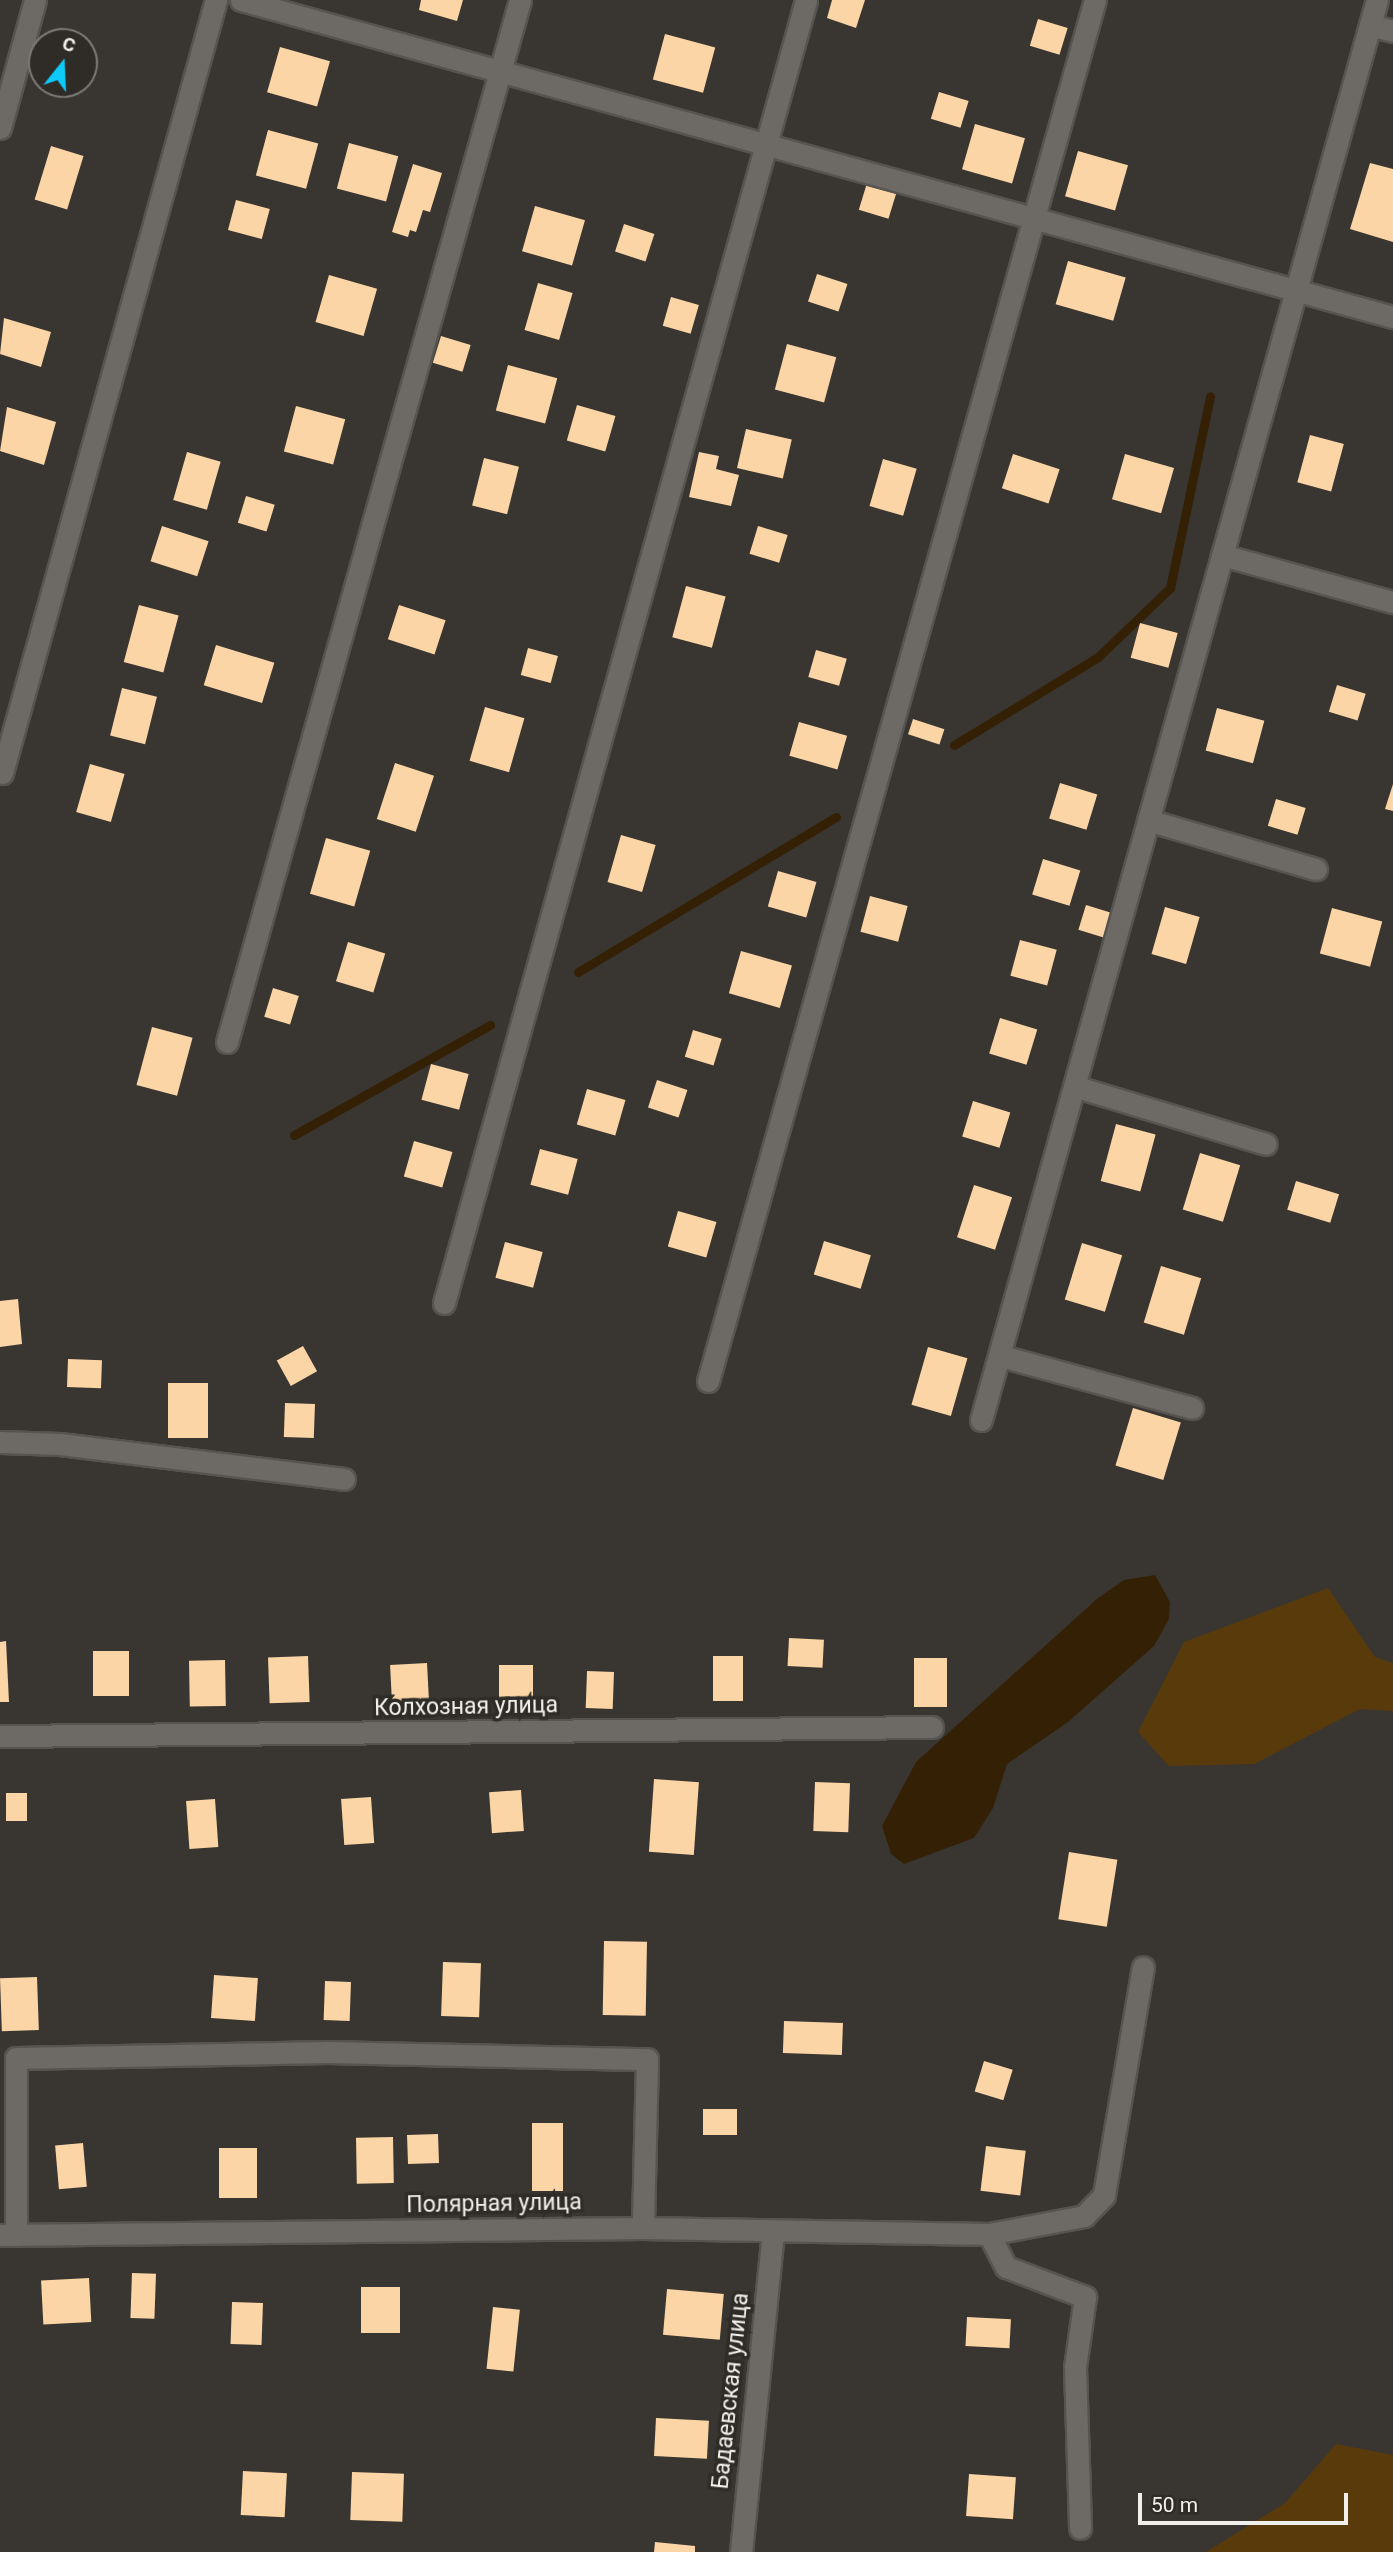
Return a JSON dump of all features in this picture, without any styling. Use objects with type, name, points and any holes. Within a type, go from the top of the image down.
[{"type":"street","points":[[0,128],[35,0]]},
{"type":"street","points":[[2,773],[216,0]]},
{"type":"street","points":[[242,0],[1393,317]]},
{"type":"street","points":[[227,1042],[520,0]]},
{"type":"street","points":[[444,1303],[806,0]]},
{"type":"street","points":[[708,1381],[1095,0]]},
{"type":"street","points":[[981,1420],[1077,1087],[1148,820],[1377,0]]},
{"type":"street","points":[[1370,25],[1393,31]]},
{"type":"street","points":[[1222,555],[1393,602]]},
{"type":"street","points":[[1148,820],[1316,869]]},
{"type":"street","points":[[1077,1087],[1266,1144]]},
{"type":"street","points":[[1001,1356],[1192,1408]]},
{"type":"street","points":[[0,1442],[60,1444],[344,1479]]},
{"type":"street","name":"Колхозная улица","points":[[0,1736],[932,1727]]},
{"type":"street","name":"Полярная улица","points":[[8,2235],[643,2228],[773,2234],[989,2234],[1083,2216],[1104,2195],[1143,1967]]},
{"type":"street","points":[[8,2235],[16,2058],[328,2052],[647,2059],[643,2228]]},
{"type":"street","name":"Бадаевская улица","points":[[741,2552],[773,2234]]},
{"type":"street","points":[[989,2234],[1006,2267],[1084,2297],[1075,2367],[1080,2528]]},
{"type":"shaded area","points":[[1155,1575],[1170,1602],[1169,1619],[1154,1646],[1068,1722],[1007,1764],[993,1808],[974,1838],[904,1864],[891,1854],[882,1826],[916,1762],[1098,1598],[1124,1580]]},
{"type":"shaded area","points":[[1328,1588],[1375,1657],[1393,1663],[1393,1711],[1360,1709],[1254,1764],[1169,1766],[1138,1732],[1184,1642]]},
{"type":"shaded area","points":[[1336,2444],[1393,2455],[1393,2552],[1206,2552],[1285,2503]]},
{"type":"building","points":[[421,0],[463,0],[457,21],[419,10]]},
{"type":"building","points":[[832,0],[865,0],[856,28],[827,18]]},
{"type":"building","points":[[1038,19],[1068,28],[1059,55],[1030,46]]},
{"type":"building","points":[[665,34],[715,47],[703,93],[653,79]]},
{"type":"building","points":[[280,47],[330,61],[317,107],[267,92]]},
{"type":"building","points":[[939,92],[969,101],[960,128],[931,119]]},
{"type":"building","points":[[975,124],[1025,138],[1012,184],[962,169]]},
{"type":"building","points":[[268,130],[318,143],[306,189],[256,175]]},
{"type":"building","points":[[349,143],[398,156],[386,202],[337,188]]},
{"type":"building","points":[[51,146],[84,156],[67,209],[35,200]]},
{"type":"building","points":[[1078,151],[1128,165],[1115,211],[1065,196]]},
{"type":"building","points":[[1370,163],[1393,169],[1393,242],[1350,229]]},
{"type":"building","points":[[413,164],[442,173],[430,212],[423,210],[416,232],[410,230],[408,237],[392,232]]},
{"type":"building","points":[[867,183],[897,192],[888,219],[859,210]]},
{"type":"building","points":[[236,200],[270,209],[262,239],[228,230]]},
{"type":"building","points":[[535,206],[585,220],[572,266],[522,251]]},
{"type":"building","points":[[624,224],[654,234],[645,261],[615,252]]},
{"type":"building","points":[[1068,261],[1126,278],[1113,321],[1056,304]]},
{"type":"building","points":[[817,274],[847,284],[838,311],[808,302]]},
{"type":"building","points":[[329,275],[377,289],[364,336],[315,322]]},
{"type":"building","points":[[538,283],[573,293],[559,340],[524,330]]},
{"type":"building","points":[[671,297],[699,305],[691,334],[663,326]]},
{"type":"building","points":[[4,318],[51,332],[41,367],[0,354]]},
{"type":"building","points":[[441,336],[471,345],[462,372],[433,363]]},
{"type":"building","points":[[787,344],[836,357],[824,403],[775,389]]},
{"type":"building","points":[[508,365],[557,378],[545,424],[496,410]]},
{"type":"building","points":[[577,405],[615,416],[605,452],[567,441]]},
{"type":"building","points":[[296,406],[345,419],[333,465],[284,451]]},
{"type":"building","points":[[7,407],[56,422],[44,465],[0,451]]},
{"type":"building","points":[[746,429],[792,440],[783,479],[737,468]]},
{"type":"building","points":[[1310,435],[1344,444],[1331,491],[1297,482]]},
{"type":"building","points":[[187,452],[221,462],[207,510],[173,500]]},
{"type":"building","points":[[699,452],[719,456],[716,469],[739,475],[731,506],[689,497]]},
{"type":"building","points":[[1013,454],[1060,469],[1048,503],[1002,488]]},
{"type":"building","points":[[1125,454],[1174,468],[1161,513],[1112,499]]},
{"type":"building","points":[[484,458],[519,467],[507,514],[472,506]]},
{"type":"building","points":[[883,459],[917,469],[903,516],[869,506]]},
{"type":"building","points":[[246,496],[275,505],[267,532],[238,523]]},
{"type":"building","points":[[162,526],[209,541],[197,576],[151,561]]},
{"type":"building","points":[[758,526],[788,535],[779,563],[750,554]]},
{"type":"building","points":[[686,586],[726,597],[712,648],[672,637]]},
{"type":"building","points":[[139,605],[179,616],[163,673],[124,662]]},
{"type":"building","points":[[399,605],[446,620],[434,654],[388,639]]},
{"type":"building","points":[[1140,623],[1178,633],[1168,668],[1131,658]]},
{"type":"building","points":[[216,645],[274,663],[262,703],[204,685]]},
{"type":"building","points":[[528,648],[558,656],[551,683],[521,675]]},
{"type":"building","points":[[816,650],[847,659],[839,686],[808,677]]},
{"type":"building","points":[[1337,685],[1366,694],[1358,721],[1329,712]]},
{"type":"building","points":[[122,688],[157,697],[145,744],[110,736]]},
{"type":"building","points":[[485,707],[524,718],[509,772],[470,761]]},
{"type":"building","points":[[1217,708],[1264,721],[1253,763],[1206,751]]},
{"type":"building","points":[[913,719],[944,729],[939,744],[908,734]]},
{"type":"building","points":[[799,722],[847,736],[837,769],[789,756]]},
{"type":"building","points":[[395,763],[434,776],[416,832],[377,819]]},
{"type":"building","points":[[90,764],[125,774],[111,822],[76,812]]},
{"type":"building","points":[[1060,783],[1097,794],[1086,830],[1049,818]]},
{"type":"building","points":[[1393,784],[1393,811],[1385,809]]},
{"type":"building","points":[[1276,799],[1306,808],[1297,835],[1268,826]]},
{"type":"building","points":[[621,835],[656,845],[642,892],[607,882]]},
{"type":"building","points":[[326,838],[370,851],[354,906],[310,894]]},
{"type":"building","points":[[1043,859],[1080,870],[1069,906],[1032,894]]},
{"type":"building","points":[[778,871],[816,882],[806,918],[768,907]]},
{"type":"building","points":[[870,896],[908,906],[898,942],[860,932]]},
{"type":"building","points":[[1086,905],[1113,913],[1105,938],[1078,930]]},
{"type":"building","points":[[1165,907],[1200,917],[1186,964],[1151,954]]},
{"type":"building","points":[[1332,908],[1382,921],[1370,967],[1320,953]]},
{"type":"building","points":[[1020,940],[1057,950],[1047,986],[1010,976]]},
{"type":"building","points":[[348,942],[385,953],[373,993],[336,981]]},
{"type":"building","points":[[741,951],[792,966],[780,1008],[729,993]]},
{"type":"building","points":[[273,988],[299,996],[290,1025],[264,1017]]},
{"type":"building","points":[[1000,1018],[1037,1029],[1026,1065],[989,1053]]},
{"type":"building","points":[[152,1027],[193,1038],[177,1096],[136,1085]]},
{"type":"building","points":[[693,1030],[722,1039],[714,1066],[685,1057]]},
{"type":"building","points":[[431,1064],[469,1074],[459,1110],[421,1100]]},
{"type":"building","points":[[657,1080],[687,1090],[678,1117],[648,1108]]},
{"type":"building","points":[[587,1089],[625,1100],[615,1136],[577,1125]]},
{"type":"building","points":[[973,1101],[1010,1112],[999,1148],[962,1136]]},
{"type":"building","points":[[1116,1124],[1156,1135],[1140,1192],[1101,1181]]},
{"type":"building","points":[[414,1141],[452,1152],[442,1188],[404,1177]]},
{"type":"building","points":[[540,1149],[578,1159],[568,1195],[530,1185]]},
{"type":"building","points":[[1200,1153],[1240,1165],[1223,1222],[1183,1209]]},
{"type":"building","points":[[1296,1181],[1339,1194],[1330,1223],[1287,1210]]},
{"type":"building","points":[[974,1185],[1012,1197],[995,1250],[957,1237]]},
{"type":"building","points":[[678,1211],[716,1222],[706,1258],[668,1247]]},
{"type":"building","points":[[824,1241],[871,1255],[861,1289],[814,1274]]},
{"type":"building","points":[[505,1242],[543,1252],[533,1288],[495,1278]]},
{"type":"building","points":[[1082,1243],[1122,1255],[1105,1312],[1065,1299]]},
{"type":"building","points":[[1161,1266],[1201,1278],[1184,1335],[1144,1322]]},
{"type":"building","points":[[18,1299],[22,1344],[0,1347],[0,1301]]},
{"type":"building","points":[[303,1346],[317,1371],[291,1386],[277,1361]]},
{"type":"building","points":[[928,1347],[967,1358],[951,1416],[911,1405]]},
{"type":"building","points":[[68,1359],[102,1360],[101,1388],[67,1387]]},
{"type":"building","points":[[168,1383],[208,1383],[208,1438],[168,1438]]},
{"type":"building","points":[[285,1403],[315,1404],[314,1438],[284,1437]]},
{"type":"building","points":[[1133,1408],[1181,1423],[1163,1480],[1115,1465]]},
{"type":"building","points":[[789,1638],[824,1640],[822,1668],[788,1666]]},
{"type":"building","points":[[6,1641],[9,1702],[0,1702],[0,1642]]},
{"type":"building","points":[[93,1651],[129,1651],[129,1696],[93,1696]]},
{"type":"building","points":[[308,1656],[310,1702],[270,1703],[268,1657]]},
{"type":"building","points":[[713,1656],[743,1656],[743,1701],[713,1701]]},
{"type":"building","points":[[914,1658],[947,1658],[947,1707],[914,1707]]},
{"type":"building","points":[[225,1660],[226,1706],[190,1707],[189,1661]]},
{"type":"building","points":[[427,1663],[429,1705],[392,1707],[390,1665]]},
{"type":"building","points":[[499,1665],[533,1665],[533,1707],[499,1707]]},
{"type":"building","points":[[587,1671],[614,1672],[613,1709],[586,1708]]},
{"type":"building","points":[[654,1779],[699,1782],[694,1855],[649,1852]]},
{"type":"building","points":[[815,1782],[850,1783],[848,1832],[813,1831]]},
{"type":"building","points":[[521,1790],[524,1831],[492,1833],[489,1792]]},
{"type":"building","points":[[6,1793],[27,1793],[27,1821],[6,1821]]},
{"type":"building","points":[[371,1797],[374,1843],[344,1845],[341,1799]]},
{"type":"building","points":[[215,1799],[218,1847],[189,1849],[186,1801]]},
{"type":"building","points":[[1069,1852],[1117,1860],[1107,1927],[1058,1919]]},
{"type":"building","points":[[604,1941],[647,1942],[646,2016],[603,2015]]},
{"type":"building","points":[[443,1962],[481,1963],[479,2017],[441,2016]]},
{"type":"building","points":[[214,1975],[258,1978],[255,2021],[211,2018]]},
{"type":"building","points":[[37,1977],[39,2030],[2,2031],[0,1978]]},
{"type":"building","points":[[325,1981],[351,1982],[350,2021],[324,2020]]},
{"type":"building","points":[[784,2021],[843,2023],[842,2055],[783,2053]]},
{"type":"building","points":[[984,2061],[1013,2070],[1003,2100],[975,2092]]},
{"type":"building","points":[[703,2109],[737,2109],[737,2135],[703,2135]]},
{"type":"building","points":[[532,2123],[563,2123],[563,2191],[532,2191]]},
{"type":"building","points":[[438,2134],[439,2163],[408,2164],[407,2135]]},
{"type":"building","points":[[393,2137],[394,2183],[357,2184],[356,2138]]},
{"type":"building","points":[[83,2143],[87,2187],[59,2189],[55,2145]]},
{"type":"building","points":[[986,2146],[1026,2151],[1020,2196],[981,2191]]},
{"type":"building","points":[[219,2148],[257,2148],[257,2198],[219,2198]]},
{"type":"building","points":[[132,2273],[156,2274],[154,2319],[130,2318]]},
{"type":"building","points":[[89,2278],[91,2322],[43,2324],[41,2281]]},
{"type":"building","points":[[361,2287],[400,2287],[400,2333],[361,2333]]},
{"type":"building","points":[[667,2289],[724,2294],[720,2340],[663,2335]]},
{"type":"building","points":[[232,2302],[263,2303],[262,2345],[231,2344]]},
{"type":"building","points":[[493,2307],[520,2310],[513,2371],[487,2369]]},
{"type":"building","points":[[967,2317],[1011,2319],[1009,2348],[965,2346]]},
{"type":"building","points":[[656,2418],[709,2421],[707,2459],[654,2456]]},
{"type":"building","points":[[243,2471],[287,2473],[285,2517],[241,2515]]},
{"type":"building","points":[[352,2472],[404,2474],[402,2522],[350,2520]]},
{"type":"building","points":[[969,2474],[1016,2477],[1013,2519],[966,2516]]},
{"type":"building","points":[[655,2542],[695,2546],[695,2552],[654,2552]]},
{"type":"waterway","points":[[954,745],[1098,657],[1170,588],[1210,396]]},
{"type":"waterway","points":[[578,972],[836,817]]},
{"type":"waterway","points":[[294,1135],[490,1025]]}]
